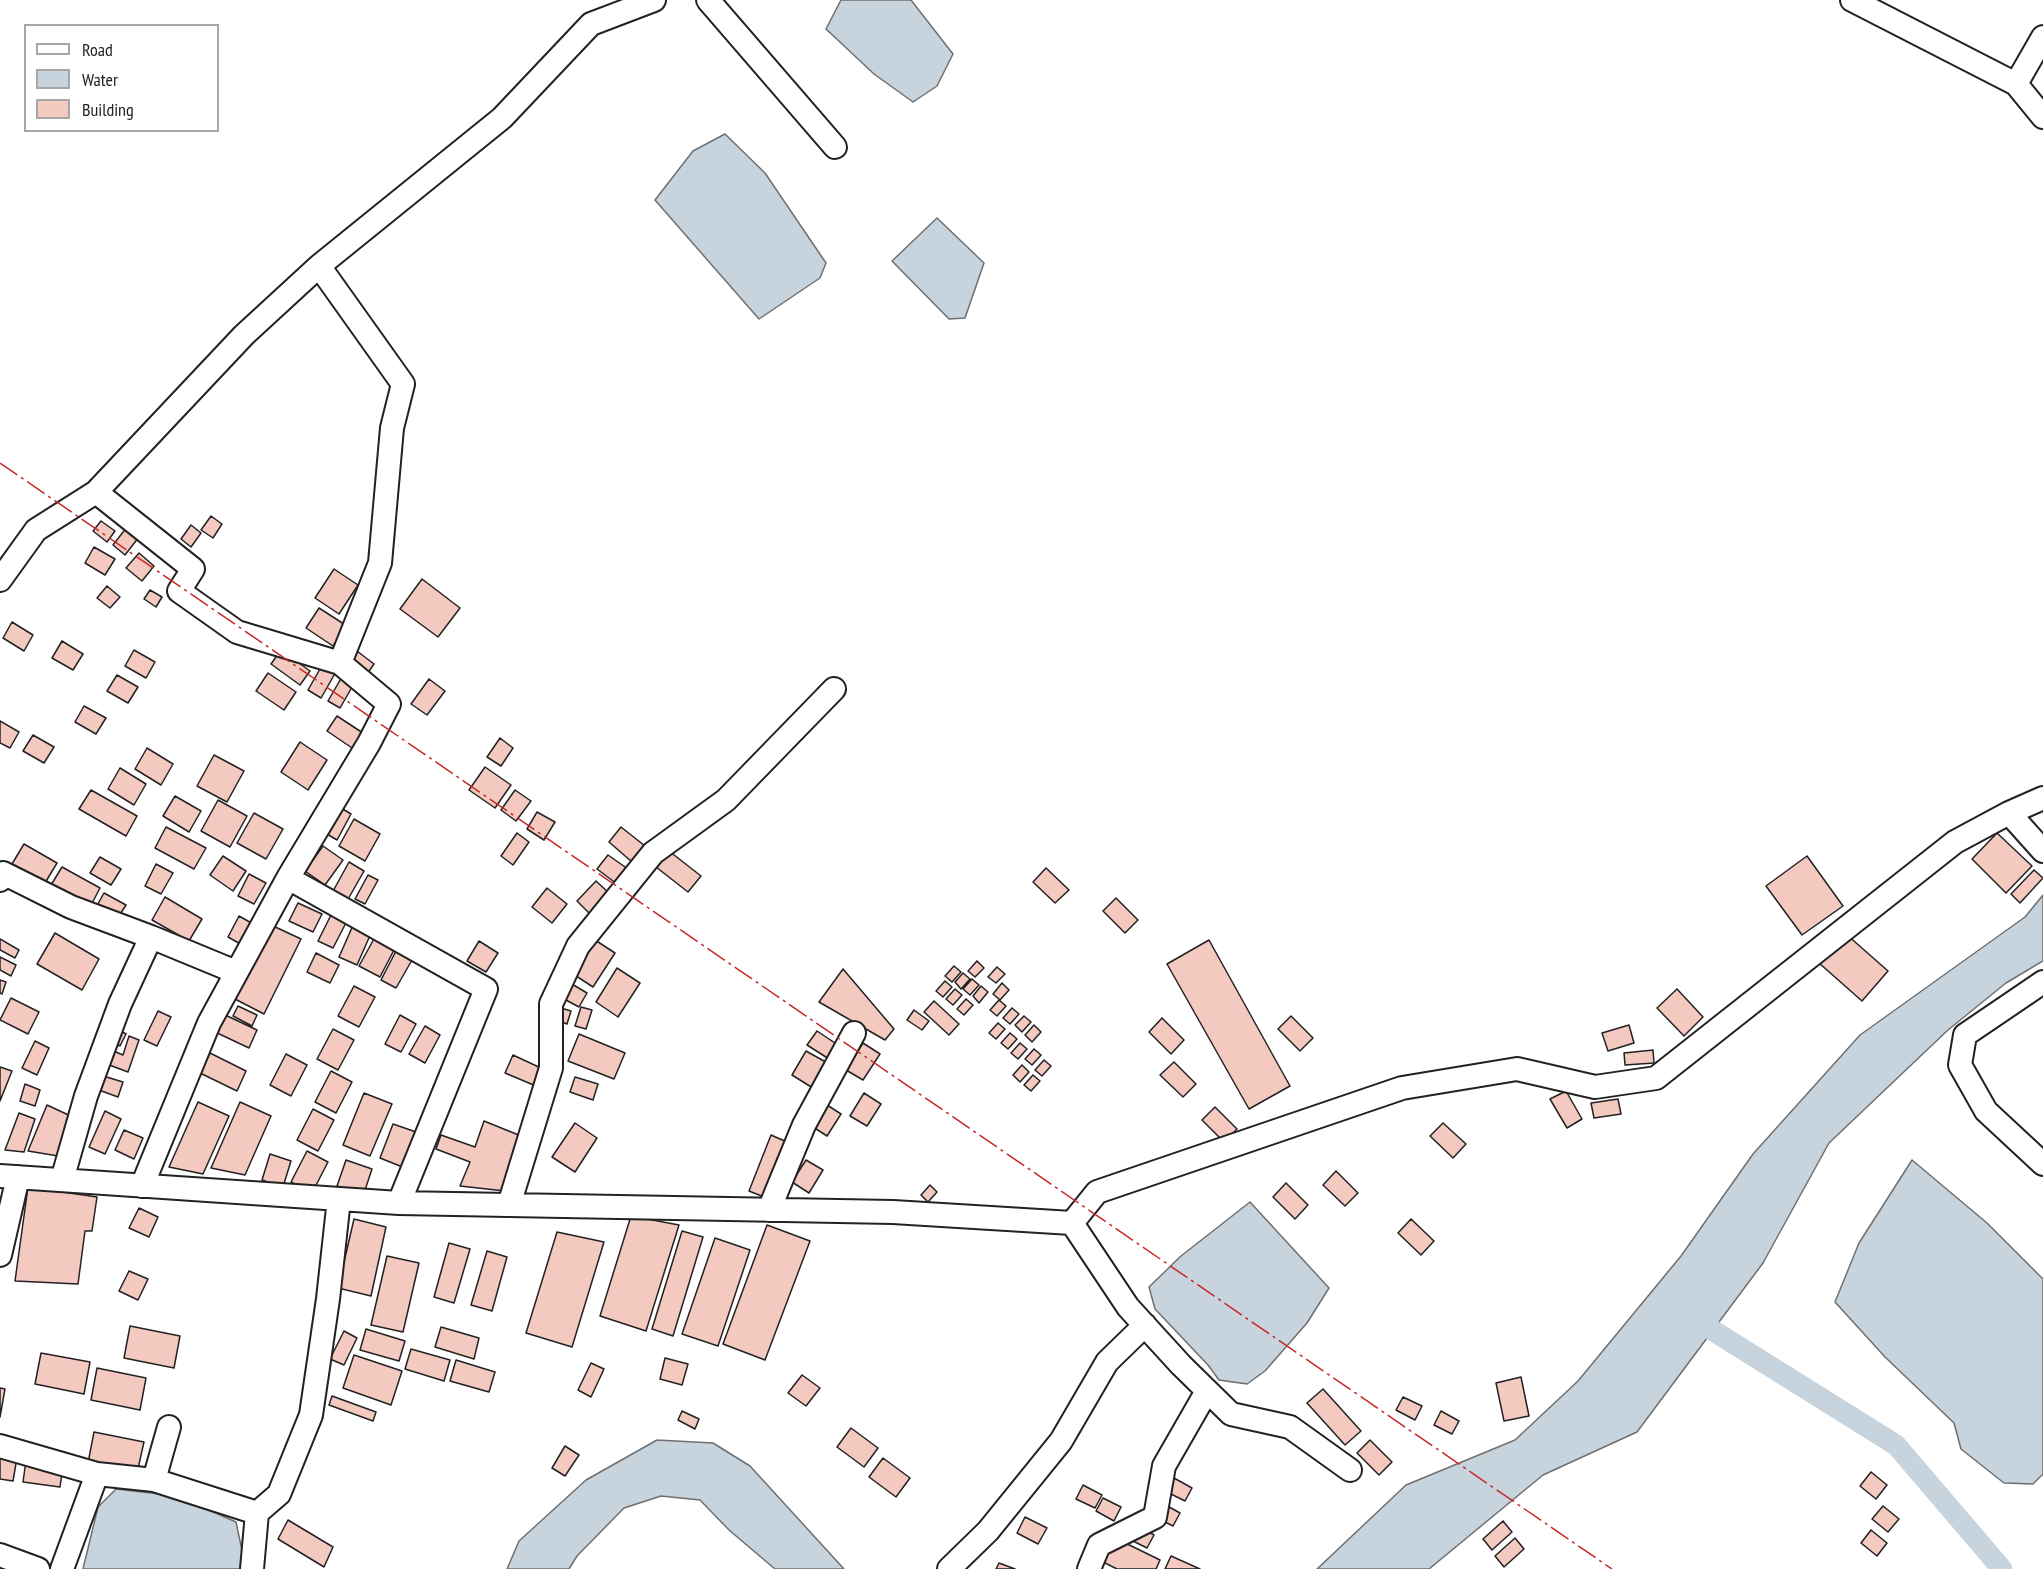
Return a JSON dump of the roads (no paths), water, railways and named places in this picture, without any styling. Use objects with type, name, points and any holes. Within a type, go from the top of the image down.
[{"type":"street","points":[[0,580],[36,530],[96,492],[244,335],[319,266],[502,118],[591,24],[654,0]]},
{"type":"street","points":[[708,0],[835,147]]},
{"type":"street","points":[[1852,0],[1887,9],[2016,84],[2043,117]]},
{"type":"street","points":[[2016,84],[2043,37]]},
{"type":"street","points":[[319,266],[403,384],[392,428],[380,563],[340,663]]},
{"type":"street","points":[[96,492],[193,569],[179,591],[188,598],[237,632],[340,663],[388,704],[369,743],[288,878],[209,1023],[142,1186]]},
{"type":"street","points":[[509,1205],[551,1068],[550,1004],[578,946],[653,854],[726,800],[834,689]]},
{"type":"street","points":[[1072,1223],[1097,1192],[1402,1088],[1517,1069],[1595,1087],[1656,1078],[1955,842],[2043,798]]},
{"type":"street","points":[[2009,813],[2042,850]]},
{"type":"street","points":[[0,880],[3,873],[71,907],[236,972]]},
{"type":"street","points":[[288,878],[486,989],[399,1203]]},
{"type":"street","points":[[62,1180],[86,1096],[120,1004],[151,937]]},
{"type":"street","points":[[2043,982],[1965,1035],[1960,1065],[1986,1111],[2043,1164]]},
{"type":"street","points":[[769,1210],[804,1125],[854,1033]]},
{"type":"street","points":[[0,1255],[9,1177],[399,1203],[893,1212],[1072,1223]]},
{"type":"street","points":[[252,1569],[257,1513],[279,1494],[311,1415],[328,1299],[339,1199]]},
{"type":"street","points":[[1072,1223],[1128,1307],[1231,1414],[1290,1427],[1350,1470]]},
{"type":"street","points":[[949,1569],[988,1531],[1046,1459],[1067,1432],[1107,1362],[1145,1325]]},
{"type":"street","points":[[1089,1569],[1099,1545],[1155,1517],[1164,1466],[1208,1390]]},
{"type":"street","points":[[154,1480],[169,1427]]},
{"type":"street","points":[[0,1446],[97,1474],[154,1480],[257,1513]]},
{"type":"street","points":[[62,1569],[97,1474]]},
{"type":"street","points":[[0,1555],[38,1569]]},
{"type":"water","points":[[841,0],[911,0],[953,54],[937,86],[913,102],[874,74],[826,29]]},
{"type":"water","points":[[725,134],[765,173],[826,263],[820,278],[759,319],[655,200],[693,151]]},
{"type":"water","points":[[937,218],[984,263],[965,318],[949,319],[892,261]]},
{"type":"water","points":[[2043,895],[2043,961],[2006,983],[1948,1030],[1829,1143],[1763,1263],[1637,1432],[1543,1475],[1429,1569],[1317,1569],[1406,1485],[1515,1440],[1578,1381],[1681,1256],[1753,1154],[1860,1035],[2025,917]]},
{"type":"water","points":[[1912,1160],[1987,1223],[2043,1279],[2043,1474],[2033,1484],[2004,1483],[1961,1449],[1954,1423],[1885,1357],[1835,1302],[1859,1243]]},
{"type":"water","points":[[1250,1202],[1329,1288],[1307,1323],[1265,1371],[1247,1384],[1219,1380],[1208,1365],[1155,1309],[1149,1287],[1181,1256]]},
{"type":"water","points":[[657,1440],[713,1443],[750,1466],[844,1569],[775,1569],[729,1530],[700,1500],[661,1496],[624,1508],[577,1556],[569,1569],[507,1569],[519,1541],[586,1480]]},
{"type":"water","points":[[116,1489],[177,1496],[236,1522],[243,1555],[241,1569],[83,1569],[98,1507]]},
{"type":"waterway","points":[[1696,1320],[1896,1445],[2002,1569]]}]
